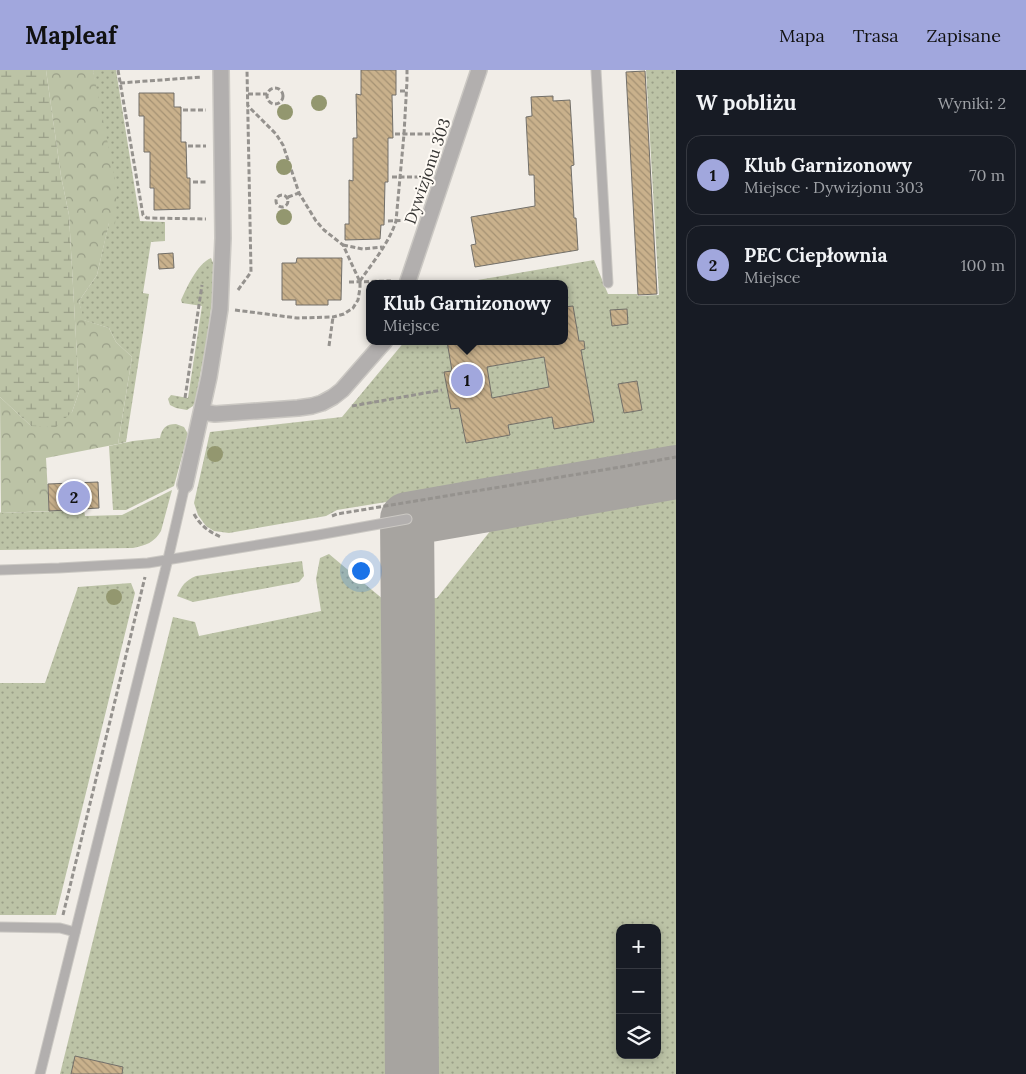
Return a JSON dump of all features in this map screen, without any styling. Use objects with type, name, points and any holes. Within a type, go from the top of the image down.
[{"type":"street","points":[[184,486],[202,412],[220,309],[223,221],[221,70]]},
{"type":"street","name":"Dywizjonu 303","points":[[402,280],[479,70]]},
{"type":"street","points":[[202,412],[216,414],[289,409],[322,403],[333,398],[342,390],[381,345]]},
{"type":"lane","points":[[596,70],[608,283]]},
{"type":"lane","points":[[40,1074],[168,559],[184,486]]},
{"type":"lane","points":[[0,570],[148,563],[318,536],[407,518]]},
{"type":"lane","points":[[0,928],[60,928],[75,932]]},
{"type":"path","points":[[118,70],[143,215],[147,218],[210,219]]},
{"type":"path","points":[[236,292],[251,272],[247,70]]},
{"type":"path","points":[[234,310],[310,318],[333,317],[344,314],[353,308],[358,300],[360,282],[393,232],[396,221],[404,134],[407,70]]},
{"type":"path","points":[[120,83],[202,77]]},
{"type":"path","points":[[248,94],[267,94],[276,88],[282,93],[282,98],[278,103],[273,103],[267,99],[267,94]]},
{"type":"path","points":[[400,91],[407,91]]},
{"type":"path","points":[[248,106],[276,134],[283,146],[299,193],[316,221],[324,230],[343,245],[363,249],[383,247]]},
{"type":"path","points":[[183,110],[209,110]]},
{"type":"path","points":[[395,134],[444,134]]},
{"type":"path","points":[[188,146],[209,146]]},
{"type":"path","points":[[392,177],[430,177]]},
{"type":"path","points":[[193,182],[210,182]]},
{"type":"path","points":[[287,198],[299,193]]},
{"type":"path","points":[[282,194],[287,198],[288,204],[284,207],[280,207],[276,203],[278,195],[282,194]]},
{"type":"path","points":[[388,221],[415,220]]},
{"type":"path","points":[[343,245],[360,282]]},
{"type":"path","points":[[184,400],[202,281]]},
{"type":"path","points":[[349,282],[366,282]]},
{"type":"path","points":[[329,346],[333,317]]},
{"type":"path","points":[[350,406],[442,390]]},
{"type":"path","points":[[325,520],[337,514],[621,467],[676,456]]},
{"type":"path","points":[[192,508],[194,515],[201,524],[216,535],[225,537]]},
{"type":"path","points":[[60,928],[148,563]]},
{"type":"green space","points":[[0,70],[46,70],[61,176],[69,215],[79,392],[72,412],[56,427],[31,426],[0,397]]},
{"type":"green space","points":[[46,70],[93,70],[117,189],[115,225],[109,223],[97,275],[79,301],[84,320],[109,328],[116,342],[132,357],[118,444],[46,458],[49,511],[1,513],[0,397],[31,426],[72,412],[79,392],[69,215],[61,176]]},
{"type":"green space","points":[[93,70],[116,70],[140,221],[165,222],[165,241],[151,242],[143,293],[149,294],[126,442],[118,444],[132,357],[116,342],[109,328],[83,320],[79,301],[97,275],[109,222],[115,224]]},
{"type":"green space","points":[[646,70],[676,70],[676,453],[638,461],[337,510],[326,516],[229,533],[214,531],[206,526],[198,515],[194,503],[210,432],[342,417],[402,345],[568,345],[568,280],[477,280],[594,260],[608,294],[659,295]]},
{"type":"green space","points":[[211,258],[213,263],[212,301],[195,402],[187,410],[176,408],[170,405],[168,399],[171,395],[188,398],[202,306],[182,303],[181,300],[197,270]]},
{"type":"green space","points":[[176,424],[184,427],[188,434],[174,486],[126,510],[113,510],[109,446],[160,438],[165,427]]},
{"type":"green space","points":[[172,490],[161,531],[156,538],[146,544],[133,548],[0,550],[0,512],[84,510],[85,516],[122,515]]},
{"type":"green space","points":[[676,492],[676,1074],[60,1074],[173,617],[195,622],[199,636],[321,611],[316,579],[320,558],[329,554],[384,600],[437,598],[495,525]]},
{"type":"green space","points":[[302,561],[304,576],[299,582],[193,602],[177,596],[184,584],[196,576]]},
{"type":"green space","points":[[131,583],[135,593],[56,915],[0,915],[0,683],[45,683],[78,587]]},
{"type":"building","points":[[361,70],[396,70],[396,95],[392,95],[393,138],[388,138],[388,182],[385,182],[384,225],[381,225],[380,239],[345,240],[345,224],[349,224],[349,180],[353,181],[353,138],[357,138],[356,94],[361,95]]},
{"type":"building","points":[[645,71],[657,294],[638,295],[626,72]]},
{"type":"building","points":[[139,93],[174,93],[174,107],[181,107],[181,142],[186,142],[187,178],[190,178],[190,209],[154,210],[154,188],[150,188],[150,152],[144,152],[144,116],[139,116]]},
{"type":"building","points":[[553,96],[553,101],[570,100],[574,165],[571,166],[578,250],[475,267],[471,245],[476,244],[471,217],[535,206],[534,175],[529,175],[526,117],[532,116],[531,97]]},
{"type":"building","points":[[173,253],[174,268],[159,269],[158,254]]},
{"type":"building","points":[[297,258],[342,258],[341,300],[328,300],[328,305],[296,305],[296,300],[282,300],[282,263],[296,263]]},
{"type":"building","points":[[573,306],[579,341],[584,341],[585,349],[581,350],[594,422],[554,429],[552,417],[508,425],[510,435],[466,443],[459,408],[451,409],[444,372],[452,371],[448,345],[568,345],[568,307]],"holes":[[[544,357],[549,387],[492,398],[487,367]]]},
{"type":"building","points":[[627,309],[628,324],[612,326],[610,310]]},
{"type":"building","points":[[637,381],[642,410],[624,413],[618,384]]},
{"type":"building","points":[[98,482],[99,508],[49,511],[48,484]]},
{"type":"building","points":[[75,1056],[123,1067],[122,1074],[71,1074]]},
{"type":"taxiway","points":[[412,1074],[407,519],[676,472]]},
{"type":"place","name":"Klub Garnizonowy","points":[[467,380]]},
{"type":"place","name":"PEC Ciepłownia","points":[[74,497]]}]
